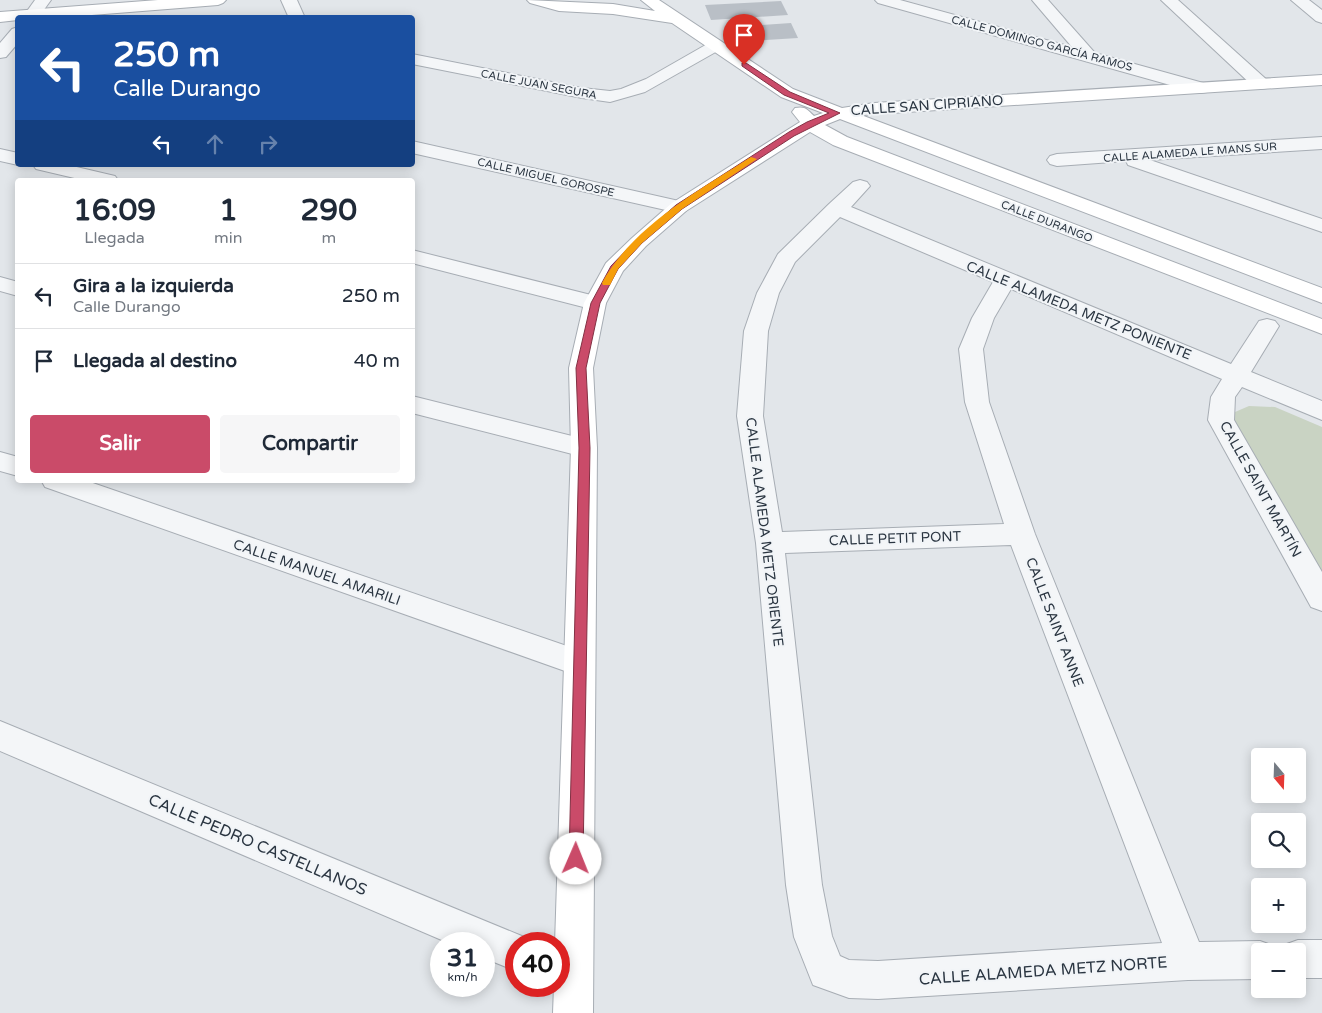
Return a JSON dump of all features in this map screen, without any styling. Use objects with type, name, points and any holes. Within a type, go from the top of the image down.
[{"type":"street","points":[[32,15],[43,0]]},
{"type":"street","points":[[42,15],[218,0]]},
{"type":"street","points":[[289,0],[296,15]]},
{"type":"street","name":"CALLE DURANGO","points":[[535,0],[559,6],[613,9],[674,19]]},
{"type":"street","points":[[613,9],[634,0]]},
{"type":"street","name":"CALLE DURANGO","points":[[649,0],[674,19],[787,93],[1322,296]]},
{"type":"street","name":"CALLE DOMINGO GARCÍA RAMOS","points":[[883,0],[906,3],[1201,88]]},
{"type":"street","points":[[1040,0],[1088,56]]},
{"type":"street","points":[[1168,0],[1261,84]]},
{"type":"street","points":[[1299,0],[1322,18]]},
{"type":"street","points":[[0,16],[15,16]]},
{"type":"street","points":[[15,36],[0,53],[15,56]]},
{"type":"street","name":"CALLE JUAN SEGURA","points":[[415,60],[601,97],[624,94],[649,83],[715,46]]},
{"type":"street","name":"CALLE SAN CIPRIANO","points":[[570,932],[584,448],[581,368],[595,303],[614,268],[639,242],[679,207],[810,124],[851,109],[1322,80]]},
{"type":"street","name":"CALLE DURANGO","points":[[787,93],[810,124],[840,141],[1322,327]]},
{"type":"street","name":"CALLE ALAMEDA LE MANS SUR","points":[[1057,160],[1322,143]]},
{"type":"street","name":"CALLE MIGUEL GOROSPE","points":[[415,148],[679,207]]},
{"type":"street","points":[[0,155],[15,158]]},
{"type":"street","points":[[1123,157],[1322,226]]},
{"type":"street","points":[[52,167],[99,178]]},
{"type":"street","name":"CALLE ALAMEDA METZ ORIENTE","points":[[827,971],[812,937],[804,885],[770,543],[750,416],[756,331],[768,293],[786,259],[860,186]]},
{"type":"street","name":"CALLE ALAMEDA METZ PONIENTE","points":[[836,208],[1322,411]]},
{"type":"street","points":[[415,257],[595,303]]},
{"type":"street","name":"CALLE SAINT ANNE","points":[[1006,280],[982,318],[971,349],[977,402],[1021,534],[1188,961]]},
{"type":"street","points":[[0,284],[15,288]]},
{"type":"street","name":"CALLE SAINT MARTÍN","points":[[1267,326],[1222,397],[1221,420],[1322,599]]},
{"type":"street","points":[[415,405],[584,448]]},
{"type":"street","points":[[0,461],[15,466]]},
{"type":"street","name":"CALLE MANUEL AMARILI","points":[[63,483],[579,663]]},
{"type":"street","name":"CALLE PETIT PONT","points":[[770,543],[1021,534]]},
{"type":"street","name":"CALLE PEDRO CASTELLANOS","points":[[0,736],[505,947]]},
{"type":"street","points":[[1306,959],[1322,958]]},
{"type":"street","name":"CALLE ALAMEDA METZ NORTE","points":[[827,971],[848,979],[878,980],[1188,961],[1251,960]]},
{"type":"green space","points":[[1249,406],[1275,407],[1322,427],[1322,573],[1228,415]]},
{"type":"building","points":[[781,1],[788,15],[711,20],[705,5]]},
{"type":"building","points":[[791,23],[798,38],[737,42],[731,27]]},
{"type":"slow traffic","points":[[606,283],[614,268],[639,242],[679,207],[753,159]]},
{"type":"route","points":[[576,859],[584,448],[581,368],[595,303],[614,268],[639,242],[679,207],[792,134],[836,113],[787,93],[744,65]]}]
